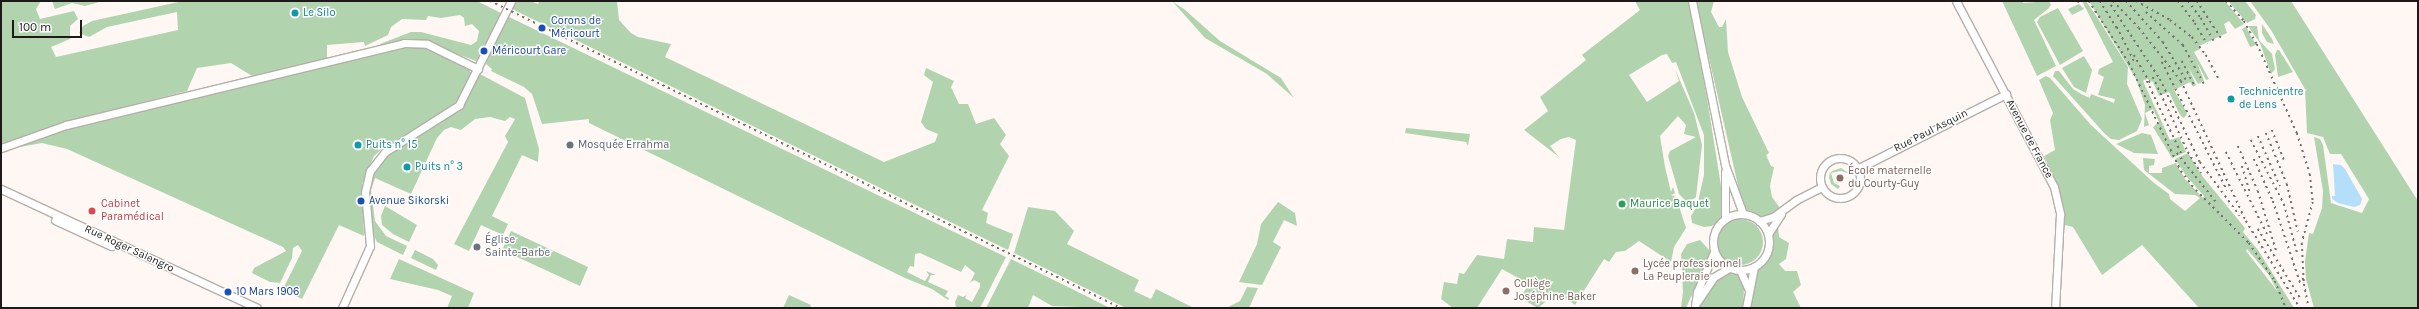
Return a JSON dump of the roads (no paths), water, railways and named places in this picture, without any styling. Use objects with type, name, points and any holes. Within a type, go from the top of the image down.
[{"type":"street","points":[[342,308],[370,242],[365,192],[367,177],[375,163],[385,152],[459,105],[511,1]]},
{"type":"street","points":[[1692,1],[1725,165],[1743,214]]},
{"type":"street","name":"Avenue de France","points":[[1956,1],[2040,156],[2057,196],[2060,214],[2055,308]]},
{"type":"street","points":[[1,148],[66,125],[410,42],[427,44],[478,69]]},
{"type":"street","name":"Rue Paul Asquin","points":[[1857,169],[2006,94]]},
{"type":"street","points":[[1846,160],[1857,169],[1859,184],[1850,195],[1834,197],[1822,187],[1821,173],[1829,162],[1846,160]]},
{"type":"street","points":[[1725,165],[1725,219]]},
{"type":"street","points":[[1759,221],[1784,210],[1796,200],[1822,187]]},
{"type":"street","name":"Rue Roger Salengro","points":[[1,189],[257,308]]},
{"type":"street","name":"Rue Roger Salengro","points":[[1,195],[246,308]]},
{"type":"street","points":[[1746,308],[1748,288],[1754,267],[1767,253],[1768,234],[1784,210]]},
{"type":"street","points":[[1694,307],[1697,292],[1714,252],[1715,232],[1725,219],[1743,214],[1759,221],[1768,234]]},
{"type":"street","points":[[1714,252],[1720,261],[1729,268],[1740,270],[1754,267]]},
{"type":"street","points":[[1694,307],[1714,277],[1729,268]]},
{"type":"street","points":[[1740,270],[1748,288]]},
{"type":"water","points":[[2333,164],[2341,165],[2345,169],[2362,199],[2360,205],[2354,207],[2338,203],[2332,199],[2332,196],[2335,196]]},
{"type":"railway","points":[[490,1],[1121,308]]},
{"type":"railway","points":[[2089,1],[2129,63],[2181,171],[2196,190],[2249,243],[2275,281],[2286,308]]},
{"type":"railway","points":[[2100,1],[2119,31]]},
{"type":"railway","points":[[2113,1],[2139,28],[2181,81],[2246,221],[2300,308]]},
{"type":"railway","points":[[2126,1],[2163,42],[2186,80]]},
{"type":"railway","points":[[2136,1],[2170,20],[2192,37],[2206,55],[2218,78]]},
{"type":"railway","points":[[2178,1],[2195,23],[2207,44]]},
{"type":"railway","points":[[2188,1],[2201,18],[2214,41]]},
{"type":"railway","points":[[2197,1],[2221,38]]},
{"type":"railway","points":[[2226,1],[2244,21],[2257,44],[2297,133],[2310,174],[2313,202],[2302,243],[2304,283]]},
{"type":"railway","points":[[2111,5],[2160,79],[2200,162],[2240,216]]},
{"type":"railway","points":[[2146,12],[2183,45],[2204,84]]},
{"type":"railway","points":[[2117,27],[2135,63]]},
{"type":"railway","points":[[2134,55],[2152,86]]},
{"type":"railway","points":[[2182,61],[2196,88]]},
{"type":"railway","points":[[2162,62],[2227,190]]},
{"type":"railway","points":[[2153,77],[2188,152],[2201,173]]},
{"type":"railway","points":[[2147,81],[2183,157]]},
{"type":"railway","points":[[2272,130],[2284,160]]},
{"type":"railway","points":[[2266,133],[2287,184],[2298,232]]},
{"type":"railway","points":[[2258,136],[2280,186]]},
{"type":"railway","points":[[2251,140],[2284,204],[2298,256]]},
{"type":"railway","points":[[2238,146],[2258,191],[2277,253]]},
{"type":"railway","points":[[2226,152],[2267,234]]},
{"type":"railway","points":[[2177,153],[2216,202]]},
{"type":"railway","points":[[2254,159],[2273,201],[2301,285]]},
{"type":"railway","points":[[2242,166],[2251,195]]},
{"type":"railway","points":[[2258,229],[2302,301]]},
{"type":"railway","points":[[2303,278],[2309,308]]},
{"type":"place","name":"Le Silo","points":[[295,13]]},
{"type":"place","name":"Corons de Méricourt","points":[[542,28]]},
{"type":"place","name":"Méricourt Gare","points":[[484,51]]},
{"type":"place","name":"Technicentre de Lens","points":[[2231,99]]},
{"type":"place","name":"Puits n° 15","points":[[358,145]]},
{"type":"place","name":"Mosquée Errahma","points":[[570,145]]},
{"type":"place","name":"Puits n° 3","points":[[407,167]]},
{"type":"place","name":"École maternelle du Courty-Guy","points":[[1840,178]]},
{"type":"place","name":"Avenue Sikorski","points":[[361,201]]},
{"type":"place","name":"Maurice Baquet","points":[[1622,204]]},
{"type":"place","name":"Cabinet Paramédical","points":[[92,211]]},
{"type":"place","name":"Église Sainte-Barbe","points":[[477,247]]},
{"type":"place","name":"Lycée professionnel La Peupleraie","points":[[1635,271]]},
{"type":"place","name":"Collège Joséphine Baker","points":[[1506,291]]},
{"type":"place","name":"10 Mars 1906","points":[[228,292]]}]
